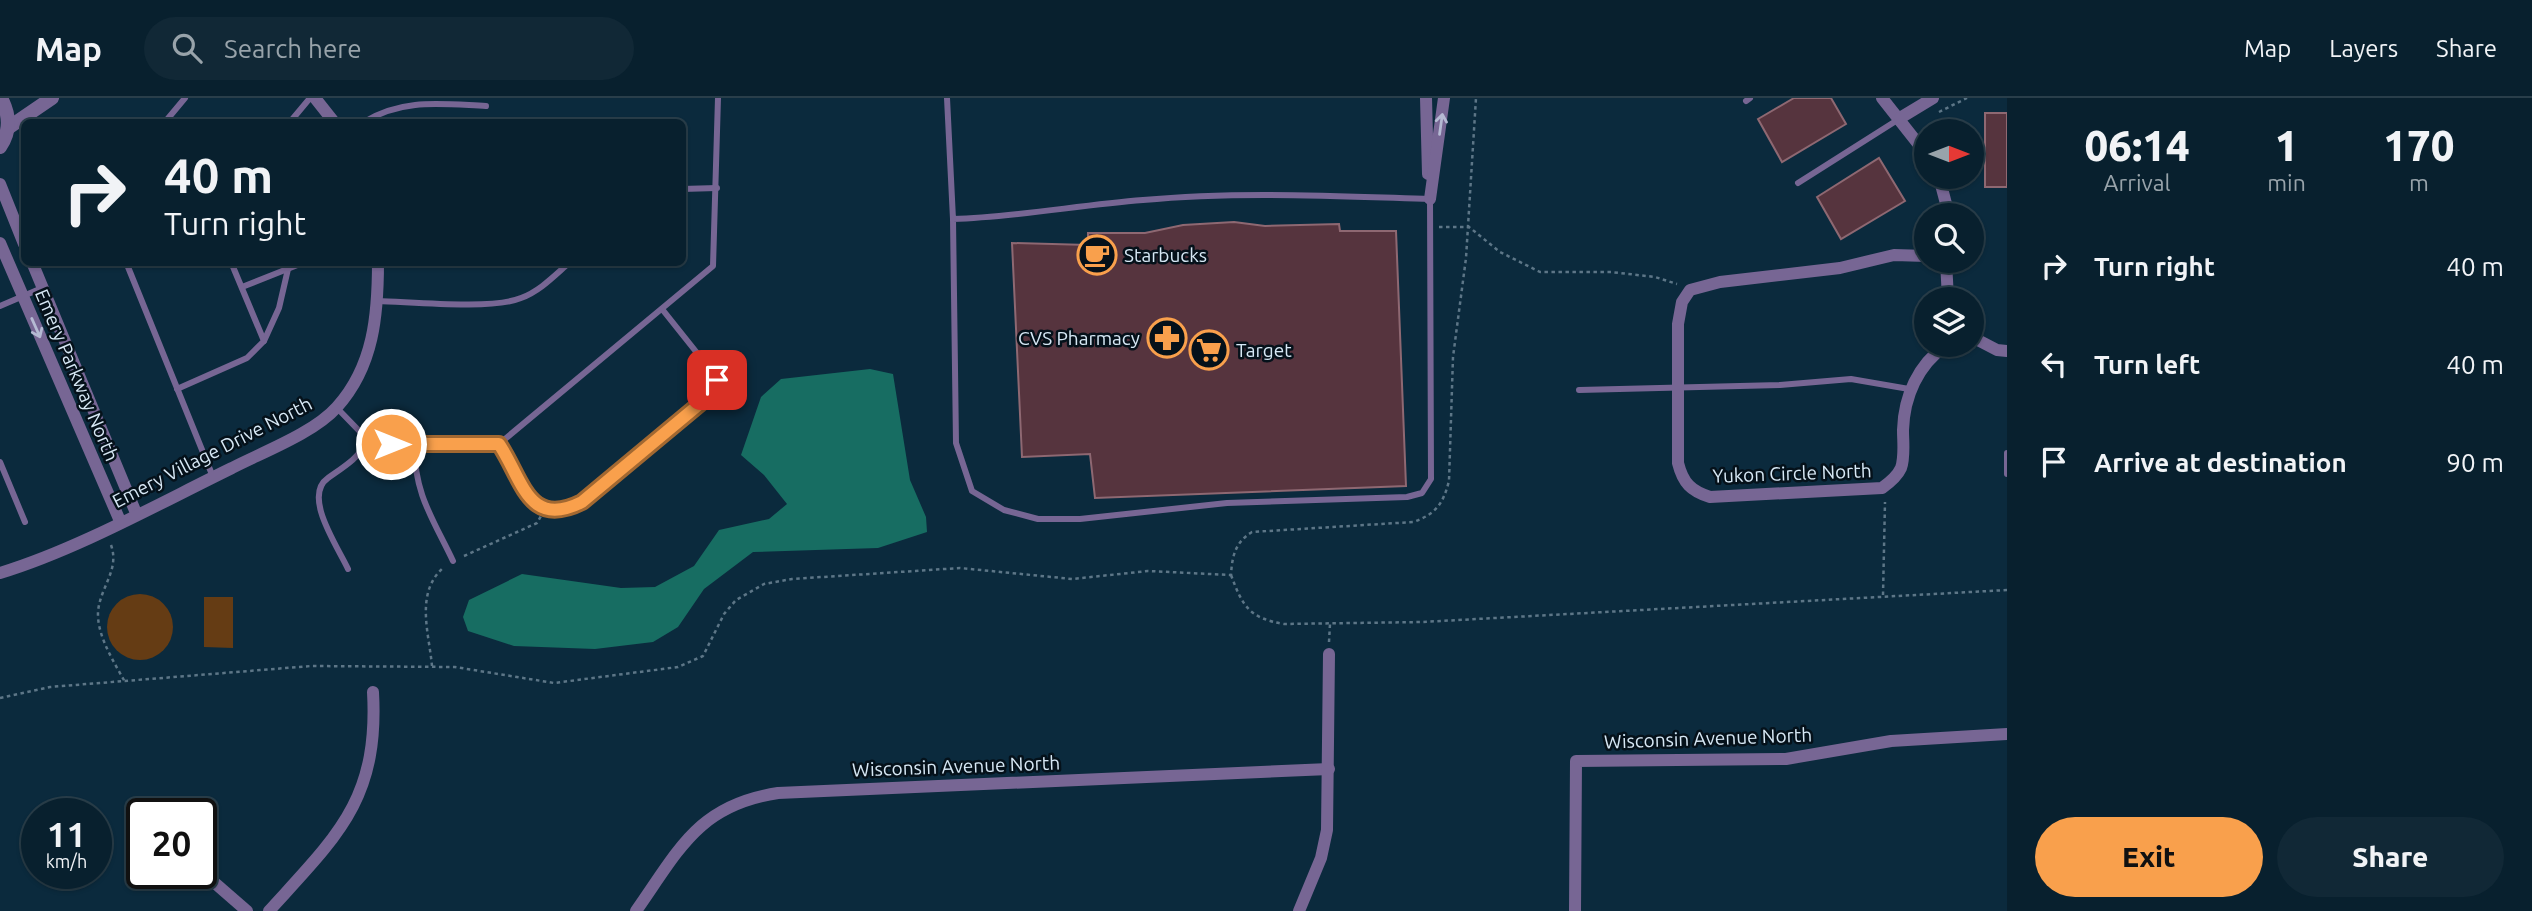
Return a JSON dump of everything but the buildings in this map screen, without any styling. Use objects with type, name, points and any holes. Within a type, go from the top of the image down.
[{"type":"street","points":[[0,147],[8,128],[6,108],[1,98]]},
{"type":"street","points":[[21,119],[52,98]]},
{"type":"street","points":[[312,98],[331,119]]},
{"type":"street","points":[[1426,98],[1430,199]]},
{"type":"street","points":[[1430,199],[1444,98]]},
{"type":"street","points":[[1882,98],[1914,137]]},
{"type":"street","points":[[1900,118],[1933,98]]},
{"type":"street","points":[[8,128],[21,119]]},
{"type":"street","points":[[0,184],[21,236]]},
{"type":"street","name":"Emery Parkway North","points":[[0,243],[120,521]]},
{"type":"street","points":[[1690,289],[1720,282],[1840,268],[1894,255],[1914,256]]},
{"type":"street","name":"Emery Parkway North","points":[[34,266],[136,513]]},
{"type":"street","name":"Emery Village Drive North","points":[[0,573],[59,551],[214,477],[306,429],[337,408],[353,385],[370,346],[378,301],[378,266]]},
{"type":"street","name":"Yukon Circle North","points":[[1690,289],[1682,302],[1678,324],[1678,463],[1682,478],[1694,492],[1710,497],[1882,488],[1894,480],[1901,468],[1904,416],[1909,389],[1932,357]]},
{"type":"street","points":[[1984,343],[1997,350],[2007,351]]},
{"type":"street","points":[[1299,911],[1321,858],[1328,830],[1329,653]]},
{"type":"street","points":[[269,911],[326,848],[352,810],[371,764],[375,722],[373,692]]},
{"type":"street","name":"Wisconsin Avenue North","points":[[1575,911],[1576,761],[1786,759],[1891,741],[2007,734]]},
{"type":"street","name":"Wisconsin Avenue North","points":[[636,911],[698,828],[722,808],[749,797],[778,793],[1329,769]]},
{"type":"street","points":[[217,885],[247,911]]},
{"type":"lane","points":[[168,119],[185,98]]},
{"type":"lane","points":[[293,119],[312,98]]},
{"type":"lane","points":[[337,408],[369,441],[499,444],[713,266],[718,98]]},
{"type":"lane","points":[[947,98],[953,219],[956,443],[972,491],[1004,510],[1038,519],[1123,516],[1156,508],[1227,503],[1407,497],[1422,493],[1431,479],[1430,199],[1288,194],[1155,199],[997,218],[953,219]]},
{"type":"lane","points":[[369,119],[405,103],[486,106]]},
{"type":"lane","points":[[1798,183],[1900,118]]},
{"type":"lane","points":[[686,189],[717,188]]},
{"type":"lane","points":[[128,266],[214,477]]},
{"type":"lane","points":[[234,266],[264,341]]},
{"type":"lane","points":[[242,287],[295,266]]},
{"type":"lane","points":[[378,301],[495,303],[518,300],[536,291],[565,266]]},
{"type":"lane","points":[[177,389],[247,358],[264,341],[279,308],[288,269]]},
{"type":"lane","points":[[0,306],[42,288]]},
{"type":"lane","points":[[499,444],[527,495],[544,510],[555,512],[582,502],[714,392],[717,380],[713,373],[662,309]]},
{"type":"lane","points":[[1579,390],[1679,389],[1851,379],[1909,389]]},
{"type":"lane","points":[[348,569],[320,510],[318,493],[327,479],[354,461],[369,441]]},
{"type":"lane","points":[[414,444],[415,477],[419,491],[453,561]]},
{"type":"lane","points":[[2007,453],[2007,474]]},
{"type":"lane","points":[[0,462],[25,522]]},
{"type":"path","points":[[1476,98],[1469,228],[1453,357],[1450,481],[1445,498],[1437,510],[1413,522],[1252,532],[1237,546],[1232,558],[1231,575],[1249,611],[1265,620],[1284,624],[1422,622],[2007,590]]},
{"type":"path","points":[[1430,227],[1469,228],[1500,252],[1541,272],[1633,274],[1655,277],[1690,289]]},
{"type":"path","points":[[1882,488],[1887,512],[1883,595]]},
{"type":"path","points":[[432,666],[425,603],[431,581],[453,561],[537,523],[544,510]]},
{"type":"path","points":[[105,528],[115,562],[102,596],[98,623],[125,682]]},
{"type":"path","points":[[0,698],[51,687],[296,666],[432,666],[482,670],[554,683],[678,667],[703,656],[724,614],[736,600],[764,584],[792,579],[960,568],[1072,579],[1161,570],[1231,575]]},
{"type":"shaded area","points":[[870,369],[893,374],[910,480],[926,517],[927,532],[878,548],[753,552],[704,589],[678,627],[653,642],[595,649],[514,646],[468,631],[463,617],[469,600],[522,574],[621,588],[655,587],[694,566],[719,530],[769,519],[787,504],[764,475],[741,455],[761,397],[781,379]]},
{"type":"shaded area","points":[[140,594],[153,596],[163,604],[171,614],[171,640],[163,650],[153,658],[140,660],[127,658],[117,650],[109,640],[107,627],[109,614],[117,604],[127,596]]},
{"type":"shaded area","points":[[204,597],[233,597],[233,648],[204,647]]},
{"type":"place","name":"Starbucks","points":[[1097,255]]},
{"type":"place","name":"CVS Pharmacy","points":[[1167,338]]},
{"type":"place","name":"Target","points":[[1209,350]]},
{"type":"route","points":[[391,444],[499,444],[527,495],[537,506],[555,512],[582,502],[714,392],[717,380]]}]
